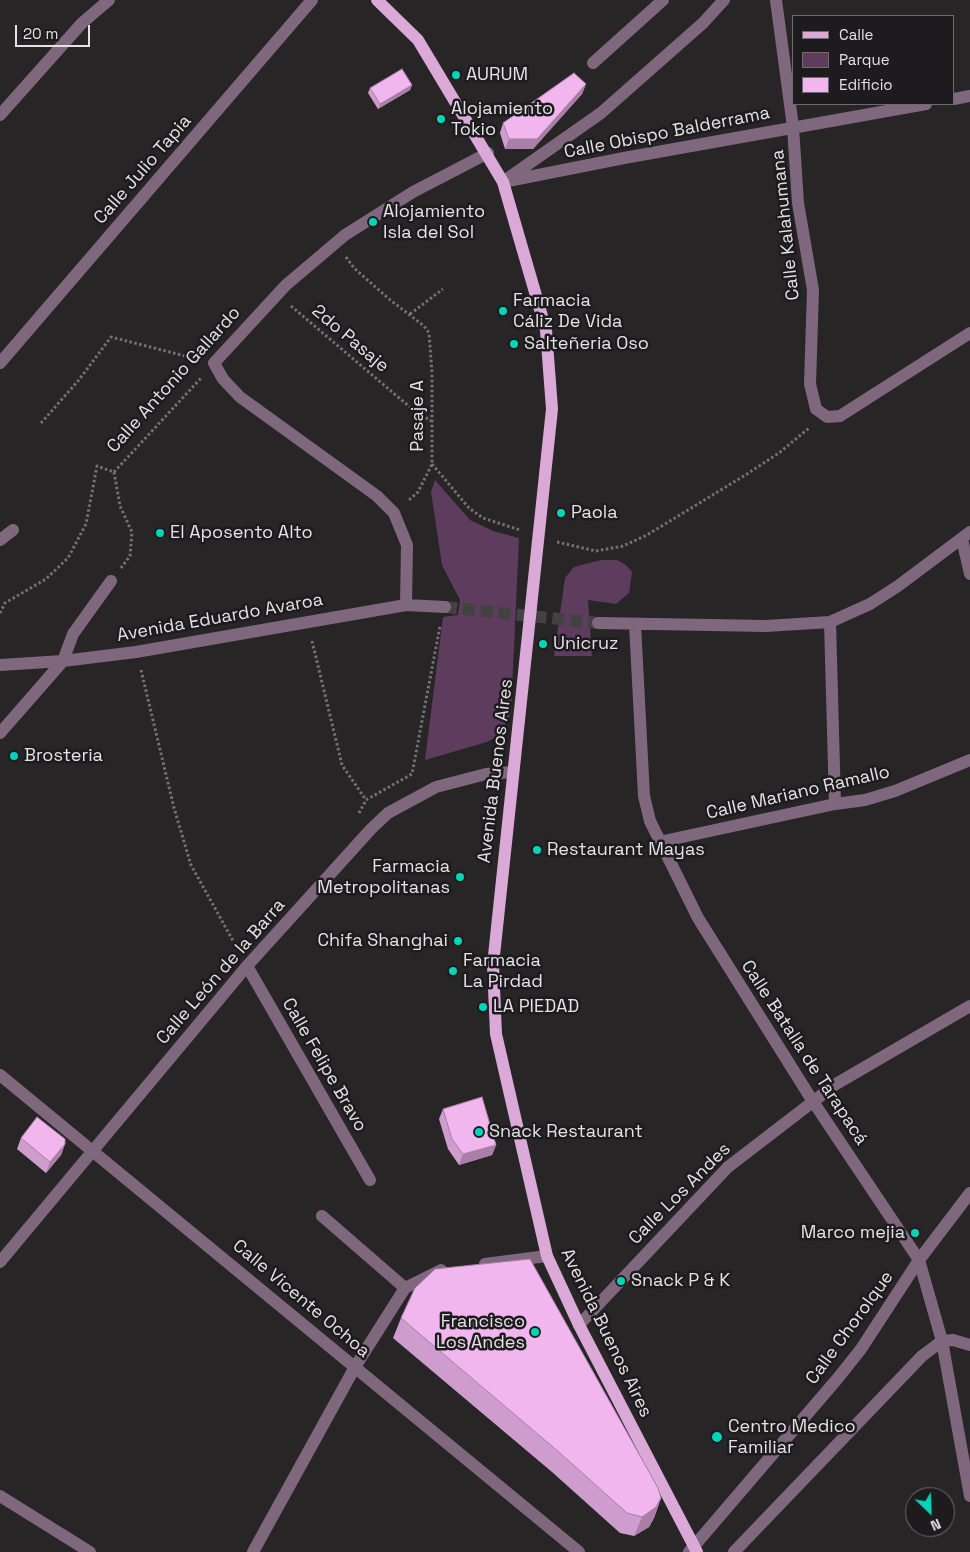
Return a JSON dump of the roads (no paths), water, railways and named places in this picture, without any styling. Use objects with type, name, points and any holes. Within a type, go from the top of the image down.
[{"type":"main road","name":"Avenida Buenos Aires","points":[[377,0],[418,40],[488,153],[503,182],[546,330],[552,409],[540,538],[493,964],[496,1034],[547,1256],[579,1324],[694,1550]]},
{"type":"street","points":[[0,115],[82,24],[109,0]]},
{"type":"street","name":"Calle Julio Tapia","points":[[0,364],[312,0]]},
{"type":"street","points":[[593,63],[663,0]]},
{"type":"street","points":[[503,182],[600,113],[703,23],[724,0]]},
{"type":"street","name":"Calle Kalahumana","points":[[776,0],[793,127],[798,203],[813,290],[810,384],[813,400],[822,415],[830,418],[845,413],[970,333]]},
{"type":"street","points":[[955,99],[970,96]]},
{"type":"street","name":"Calle Obispo Balderrama","points":[[503,182],[920,105]]},
{"type":"street","name":"Calle Antonio Gallardo","points":[[406,605],[408,545],[394,513],[377,496],[240,397],[223,379],[214,364],[277,294],[336,242],[413,192],[488,153]]},
{"type":"street","points":[[0,540],[13,530]]},
{"type":"street","points":[[966,536],[970,574]]},
{"type":"street","points":[[598,623],[766,626],[830,622],[870,604],[925,568],[966,536]]},
{"type":"street","points":[[0,734],[63,661],[73,634],[111,581]]},
{"type":"street","name":"Avenida Eduardo Avaroa","points":[[0,665],[63,661],[136,652],[406,605],[444,607]]},
{"type":"street","points":[[830,622],[835,804]]},
{"type":"street","name":"Calle Batalla de Tarapacá","points":[[635,624],[644,796],[650,821],[698,918],[812,1100],[919,1260],[942,1341],[970,1496]]},
{"type":"street","name":"Calle Mariano Ramallo","points":[[659,842],[835,804],[865,800],[895,791],[970,760]]},
{"type":"street","name":"Calle León de la Barra","points":[[0,1262],[92,1149],[247,966],[371,829],[388,814],[436,787],[486,774],[513,772]]},
{"type":"street","name":"Calle Felipe Bravo","points":[[247,966],[370,1180]]},
{"type":"street","name":"Calle Los Andes","points":[[579,1324],[728,1167],[812,1100],[836,1084],[970,1006]]},
{"type":"street","name":"Calle Vicente Ochoa","points":[[0,1075],[580,1552]]},
{"type":"street","name":"Calle Chorolque","points":[[694,1550],[861,1349],[919,1260],[970,1193]]},
{"type":"street","points":[[322,1216],[405,1288]]},
{"type":"street","points":[[476,1265],[547,1256]]},
{"type":"street","points":[[253,1552],[355,1367],[405,1288],[439,1270],[458,1268]]},
{"type":"street","points":[[734,1552],[922,1356],[942,1341],[953,1340],[970,1345]]},
{"type":"street","points":[[0,1496],[90,1552]]},
{"type":"tunnel","points":[[445,607],[598,623]]},
{"type":"place","name":"AURUM","points":[[456,75]]},
{"type":"place","name":"Alojamiento Tokio","points":[[441,119]]},
{"type":"place","name":"Alojamiento Isla del Sol","points":[[373,222]]},
{"type":"place","name":"Farmacia Cáliz De Vida","points":[[503,311]]},
{"type":"place","name":"Salteñeria Oso","points":[[514,344]]},
{"type":"place","name":"Paola","points":[[561,513]]},
{"type":"place","name":"El Aposento Alto","points":[[160,533]]},
{"type":"place","name":"Unicruz","points":[[543,644]]},
{"type":"place","name":"Brosteria","points":[[14,756]]},
{"type":"place","name":"Restaurant Mayas","points":[[537,850]]},
{"type":"place","name":"Farmacia Metropolitanas","points":[[460,877]]},
{"type":"place","name":"Chifa Shanghai","points":[[458,941]]},
{"type":"place","name":"Farmacia La Pirdad","points":[[453,971]]},
{"type":"place","name":"LA PIEDAD","points":[[483,1007]]},
{"type":"place","name":"Snack Restaurant","points":[[479,1132]]},
{"type":"place","name":"Marco mejia","points":[[915,1233]]},
{"type":"place","name":"Snack P & K","points":[[621,1281]]},
{"type":"place","name":"Francisco Los Andes","points":[[535,1332]]},
{"type":"place","name":"Centro Medico Familiar","points":[[717,1437]]}]
